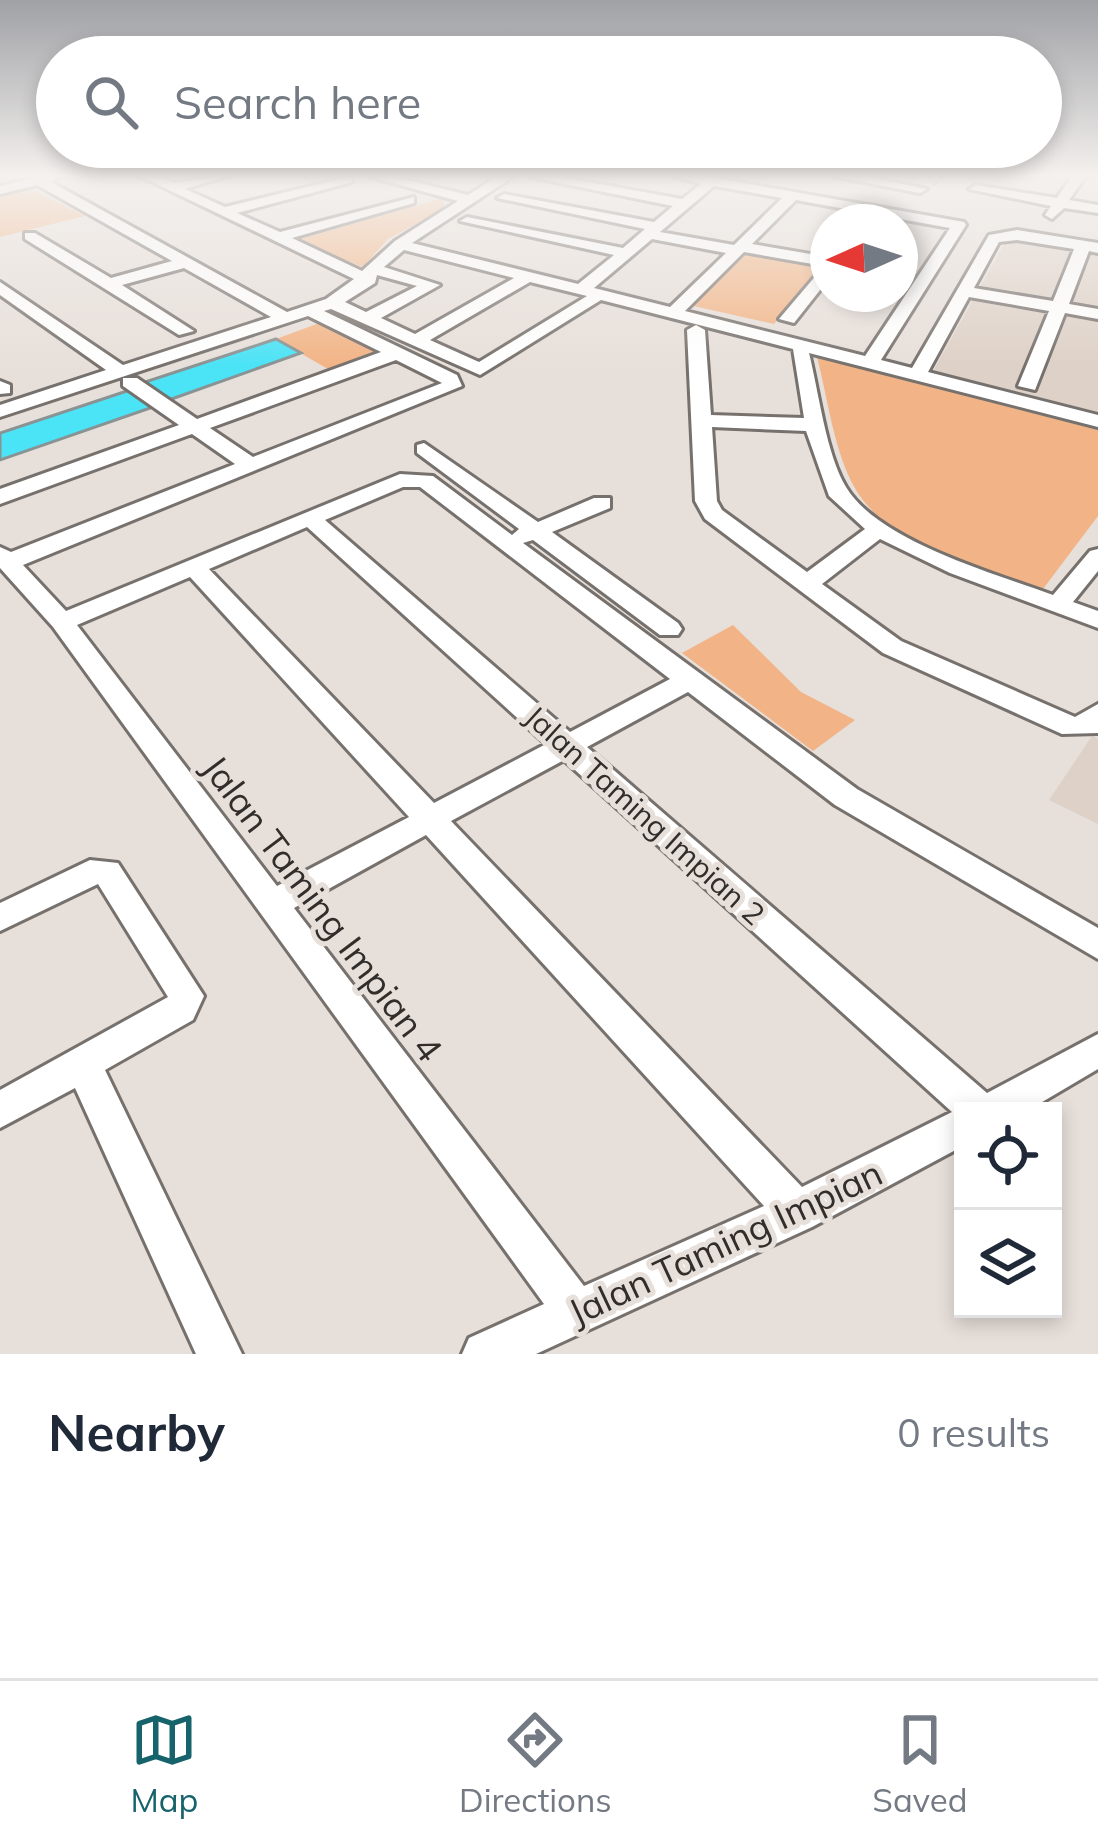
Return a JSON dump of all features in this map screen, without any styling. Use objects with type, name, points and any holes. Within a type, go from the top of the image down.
[{"type":"street","points":[[35,239],[184,331]]},
{"type":"street","points":[[145,239],[286,319]]},
{"type":"street","points":[[280,239],[373,275],[432,285],[370,317]]},
{"type":"street","points":[[0,411],[125,377],[322,310],[373,275],[400,244],[423,239]]},
{"type":"street","points":[[424,239],[526,278],[589,294],[871,362],[1028,386],[1098,404]]},
{"type":"street","points":[[526,246],[536,239]]},
{"type":"street","points":[[557,239],[626,253]]},
{"type":"street","points":[[322,310],[406,347],[468,367],[491,367],[589,294],[643,239]]},
{"type":"street","points":[[694,239],[810,262]]},
{"type":"street","points":[[675,312],[747,239]]},
{"type":"street","points":[[871,362],[924,283],[946,239]]},
{"type":"street","points":[[921,368],[993,239]]},
{"type":"street","points":[[1028,386],[1059,307],[1093,244]]},
{"type":"street","points":[[109,284],[186,262]]},
{"type":"street","points":[[0,497],[406,347],[526,278]]},
{"type":"street","points":[[918,282],[924,283]]},
{"type":"street","points":[[0,287],[250,465]]},
{"type":"street","points":[[788,319],[810,290]]},
{"type":"street","points":[[964,291],[1098,314]]},
{"type":"street","points":[[589,294],[626,308]]},
{"type":"street","points":[[0,314],[27,306]]},
{"type":"street","points":[[0,425],[286,319],[322,310],[370,317],[450,379],[452,386],[4,558]]},
{"type":"street","points":[[696,330],[706,501],[713,514],[892,646],[1085,720]]},
{"type":"street","points":[[805,345],[800,352],[839,495],[878,530],[1098,620]]},
{"type":"street","points":[[921,368],[1098,422]]},
{"type":"street","points":[[703,421],[818,424]]},
{"type":"street","points":[[424,449],[669,629]]},
{"type":"street","points":[[62,622],[310,519],[414,479],[425,481],[846,797],[1098,945]]},
{"type":"street","points":[[506,543],[602,502]]},
{"type":"street","name":"Jalan Taming Impian 2","points":[[310,519],[969,1102]]},
{"type":"street","points":[[805,585],[878,530]]},
{"type":"street","points":[[1058,604],[1098,556]]},
{"type":"street","name":"Jalan Taming Impian 4","points":[[4,558],[62,622],[577,1313]]},
{"type":"street","points":[[195,568],[797,1212]]},
{"type":"street","points":[[272,904],[687,681]]},
{"type":"street","points":[[0,918],[90,872],[107,872],[186,996],[180,1010],[0,1110]]},
{"type":"street","points":[[1008,1102],[1098,1050]]},
{"type":"street","points":[[82,1064],[219,1354]]},
{"type":"street","name":"Jalan Taming Impian","points":[[485,1354],[797,1212],[954,1131]]},
{"type":"shaded area","points":[[300,239],[388,239],[363,267],[294,241]]},
{"type":"shaded area","points":[[1007,239],[1098,244],[1098,412],[933,371]]},
{"type":"shaded area","points":[[743,250],[810,263],[810,281],[774,324],[689,305]]},
{"type":"shaded area","points":[[322,322],[380,350],[328,369],[276,339]]},
{"type":"shaded area","points":[[817,357],[1098,430],[1098,516],[1040,593],[939,554],[891,527],[872,510],[842,460]]},
{"type":"shaded area","points":[[733,625],[801,692],[855,720],[813,751],[682,653]]},
{"type":"shaded area","points":[[1092,736],[1098,739],[1098,824],[1049,800]]},
{"type":"building","points":[[276,339],[301,353],[166,401],[142,383]]},
{"type":"building","points":[[133,389],[156,406],[0,460],[0,433]]}]
